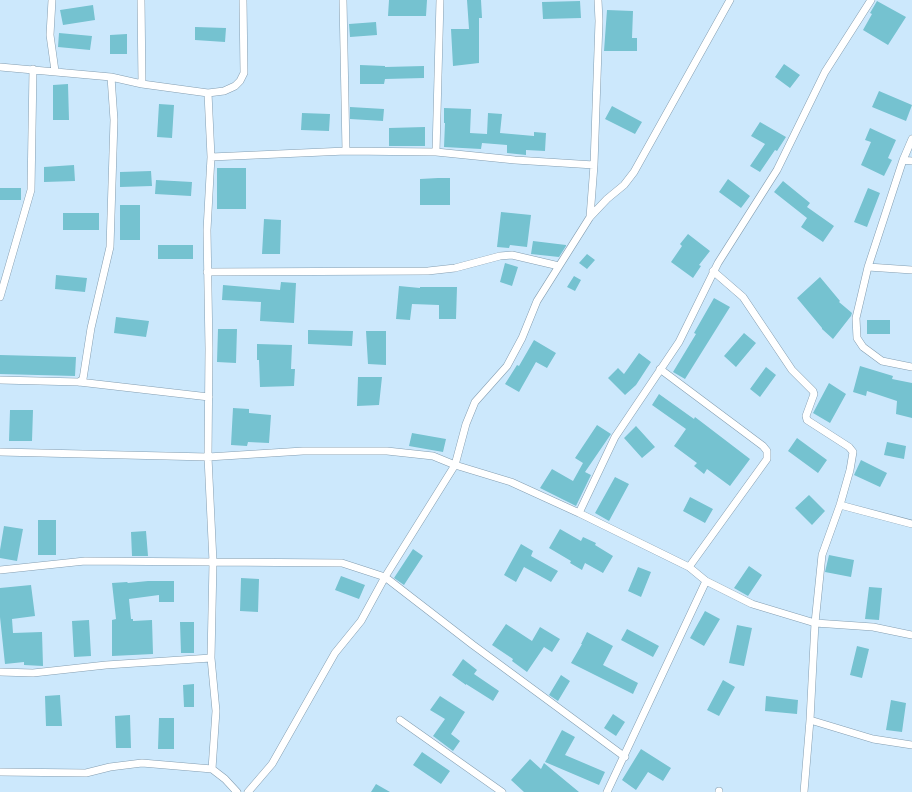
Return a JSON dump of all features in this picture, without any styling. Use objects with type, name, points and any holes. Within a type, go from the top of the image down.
[{"type":"street","points":[[52,0],[50,35],[55,71]]},
{"type":"street","points":[[141,0],[142,84]]},
{"type":"street","points":[[0,67],[111,76],[142,84],[208,93],[224,91],[235,86],[240,81],[244,73],[243,0]]},
{"type":"street","points":[[343,0],[346,151]]},
{"type":"street","points":[[436,152],[440,0]]},
{"type":"street","points":[[590,217],[594,165],[599,21],[598,0]]},
{"type":"street","points":[[248,792],[272,764],[335,654],[361,621],[385,577],[455,465],[466,424],[475,402],[507,366],[522,338],[537,301],[590,217],[607,199],[624,185],[634,172],[730,0]]},
{"type":"street","points":[[579,513],[615,437],[679,342],[713,271],[777,170],[825,72],[871,0]]},
{"type":"street","points":[[0,297],[31,190],[33,69]]},
{"type":"street","points":[[79,382],[83,379],[91,328],[110,247],[114,120],[111,76]]},
{"type":"street","points":[[208,93],[211,157],[207,230],[209,349],[208,457],[213,562],[211,658],[216,711],[212,769]]},
{"type":"street","points":[[912,139],[903,160],[868,267],[856,318],[857,338],[863,347],[882,361],[912,367]]},
{"type":"street","points":[[211,157],[346,151],[436,152],[515,160],[594,165]]},
{"type":"street","points":[[903,160],[912,161]]},
{"type":"street","points":[[207,272],[428,271],[455,268],[500,256],[512,255],[559,266]]},
{"type":"street","points":[[868,267],[912,270]]},
{"type":"street","points":[[713,271],[743,297],[792,370],[813,391],[814,394],[806,416],[807,420],[849,447],[854,452],[840,505],[822,555],[815,623],[810,720],[804,792]]},
{"type":"street","points":[[660,369],[763,446],[767,451],[767,459],[689,567]]},
{"type":"street","points":[[0,380],[79,382],[209,397]]},
{"type":"street","points":[[0,452],[208,457],[303,451],[387,451],[433,456],[455,465],[511,482],[579,513],[689,567],[706,582],[752,604],[815,623],[873,627],[912,636]]},
{"type":"street","points":[[840,505],[912,524]]},
{"type":"street","points":[[0,570],[85,561],[342,563],[385,577],[473,645],[625,756]]},
{"type":"street","points":[[608,792],[706,582]]},
{"type":"street","points":[[0,672],[33,673],[106,665],[211,658]]},
{"type":"street","points":[[400,720],[502,792]]},
{"type":"street","points":[[810,720],[873,739],[912,745]]},
{"type":"street","points":[[0,772],[86,773],[110,767],[142,763],[212,769],[225,779],[237,792]]},
{"type":"building","points":[[389,0],[427,0],[426,16],[388,16]]},
{"type":"building","points":[[467,0],[481,0],[482,18],[479,18],[479,63],[453,66],[451,29],[469,29]]},
{"type":"building","points":[[580,1],[581,18],[543,19],[542,2]]},
{"type":"building","points":[[877,1],[906,17],[888,45],[863,30]]},
{"type":"building","points":[[93,5],[95,20],[63,25],[60,10]]},
{"type":"building","points":[[607,10],[633,11],[632,38],[637,38],[637,51],[604,51]]},
{"type":"building","points":[[376,22],[377,35],[350,37],[349,24]]},
{"type":"building","points":[[195,27],[226,28],[225,42],[195,40]]},
{"type":"building","points":[[59,33],[92,36],[90,50],[58,47]]},
{"type":"building","points":[[127,34],[127,54],[110,54],[110,35]]},
{"type":"building","points":[[784,64],[800,75],[790,88],[775,77]]},
{"type":"building","points":[[360,65],[385,67],[424,66],[424,78],[385,79],[384,84],[360,84]]},
{"type":"building","points":[[68,84],[69,120],[53,120],[53,85]]},
{"type":"building","points":[[879,91],[912,105],[906,121],[872,107]]},
{"type":"building","points":[[159,104],[174,105],[172,138],[157,137]]},
{"type":"building","points":[[612,106],[642,122],[635,134],[605,119]]},
{"type":"building","points":[[350,107],[384,109],[383,121],[350,119]]},
{"type":"building","points":[[444,108],[471,109],[470,133],[487,134],[488,113],[502,114],[500,133],[534,136],[534,132],[546,133],[545,151],[526,150],[526,155],[507,153],[507,145],[482,143],[481,149],[444,147]]},
{"type":"building","points":[[302,113],[330,114],[329,131],[301,130]]},
{"type":"building","points":[[760,122],[786,137],[760,172],[750,166],[765,144],[751,136]]},
{"type":"building","points":[[425,127],[425,146],[389,146],[389,128]]},
{"type":"building","points":[[870,128],[896,140],[888,158],[892,160],[884,176],[861,165],[871,142],[865,140]]},
{"type":"building","points":[[74,165],[75,181],[44,182],[44,167]]},
{"type":"building","points":[[217,168],[246,168],[246,209],[217,209]]},
{"type":"building","points":[[151,171],[152,186],[120,187],[120,172]]},
{"type":"building","points":[[450,178],[450,205],[420,205],[420,179]]},
{"type":"building","points":[[728,179],[750,196],[741,208],[719,192]]},
{"type":"building","points":[[156,180],[192,182],[191,196],[155,194]]},
{"type":"building","points":[[783,181],[810,203],[807,207],[834,226],[823,242],[801,227],[807,218],[774,192]]},
{"type":"building","points":[[0,188],[21,188],[21,200],[0,200]]},
{"type":"building","points":[[868,188],[880,193],[867,227],[854,222]]},
{"type":"building","points":[[120,205],[140,205],[140,240],[120,240]]},
{"type":"building","points":[[501,212],[531,215],[527,247],[510,245],[509,248],[497,247]]},
{"type":"building","points":[[63,213],[99,213],[99,230],[63,230]]},
{"type":"building","points":[[264,219],[281,220],[280,254],[262,254]]},
{"type":"building","points":[[688,234],[710,251],[699,265],[701,266],[693,278],[671,262],[682,246],[680,244]]},
{"type":"building","points":[[533,241],[566,246],[559,257],[531,254]]},
{"type":"building","points":[[158,245],[193,245],[193,259],[158,259]]},
{"type":"building","points":[[587,254],[595,260],[587,269],[579,263]]},
{"type":"building","points":[[505,263],[518,267],[512,286],[500,282]]},
{"type":"building","points":[[56,275],[87,278],[85,292],[55,289]]},
{"type":"building","points":[[574,276],[581,280],[575,291],[567,287]]},
{"type":"building","points":[[820,277],[840,301],[839,302],[852,313],[833,339],[822,329],[797,298]]},
{"type":"building","points":[[281,282],[296,283],[294,323],[260,321],[261,302],[222,300],[223,285],[280,290]]},
{"type":"building","points":[[399,286],[420,288],[457,287],[456,319],[439,319],[439,305],[412,304],[410,320],[396,319]]},
{"type":"building","points":[[714,298],[730,307],[685,379],[673,372],[696,334],[694,333]]},
{"type":"building","points":[[116,317],[149,321],[146,337],[114,333]]},
{"type":"building","points":[[867,320],[890,320],[890,334],[867,334]]},
{"type":"building","points":[[218,329],[237,329],[236,363],[217,362]]},
{"type":"building","points":[[308,330],[353,331],[352,346],[308,344]]},
{"type":"building","points":[[366,331],[386,331],[386,365],[368,364]]},
{"type":"building","points":[[744,333],[756,343],[736,367],[724,356]]},
{"type":"building","points":[[534,340],[556,353],[547,368],[536,362],[519,392],[505,384],[517,365],[519,366]]},
{"type":"building","points":[[257,344],[292,345],[291,369],[295,369],[294,386],[260,387]]},
{"type":"building","points":[[639,353],[651,362],[636,385],[625,395],[608,378],[618,368],[624,374]]},
{"type":"building","points":[[0,355],[76,357],[75,376],[0,374]]},
{"type":"building","points":[[860,366],[893,376],[892,379],[912,383],[912,418],[896,414],[897,401],[867,391],[866,396],[853,392]]},
{"type":"building","points":[[766,367],[776,375],[760,397],[750,389]]},
{"type":"building","points":[[358,377],[382,377],[379,405],[357,406]]},
{"type":"building","points":[[829,383],[846,394],[830,423],[813,413]]},
{"type":"building","points":[[659,394],[694,419],[695,417],[750,459],[730,486],[707,469],[704,474],[694,466],[697,463],[674,446],[686,429],[652,405]]},
{"type":"building","points":[[233,408],[249,409],[249,413],[271,415],[269,443],[248,442],[247,446],[231,445]]},
{"type":"building","points":[[10,410],[33,410],[32,441],[9,441]]},
{"type":"building","points":[[597,425],[611,434],[585,472],[591,475],[576,506],[540,488],[552,469],[573,481],[583,463],[575,458]]},
{"type":"building","points":[[636,426],[655,447],[642,458],[624,438]]},
{"type":"building","points":[[412,433],[446,439],[443,452],[409,446]]},
{"type":"building","points":[[797,438],[827,460],[818,473],[788,451]]},
{"type":"building","points":[[887,442],[906,446],[904,459],[884,455]]},
{"type":"building","points":[[861,460],[887,473],[880,487],[854,475]]},
{"type":"building","points":[[615,477],[629,484],[609,521],[595,513]]},
{"type":"building","points":[[809,495],[825,511],[812,525],[795,508]]},
{"type":"building","points":[[690,497],[713,509],[705,523],[683,511]]},
{"type":"building","points":[[38,520],[56,520],[56,555],[38,555]]},
{"type":"building","points":[[4,526],[23,529],[17,561],[0,558]]},
{"type":"building","points":[[560,529],[581,541],[583,537],[596,543],[595,545],[613,556],[603,573],[585,563],[582,570],[570,563],[571,561],[549,548]]},
{"type":"building","points":[[146,531],[148,556],[132,556],[131,532]]},
{"type":"building","points":[[521,544],[533,551],[531,556],[558,571],[551,582],[524,567],[516,582],[504,575]]},
{"type":"building","points":[[413,549],[423,556],[404,585],[394,578]]},
{"type":"building","points":[[829,555],[854,560],[851,577],[825,572]]},
{"type":"building","points":[[749,566],[762,575],[748,596],[734,588]]},
{"type":"building","points":[[638,567],[651,572],[641,597],[628,591]]},
{"type":"building","points":[[341,576],[365,585],[359,599],[335,590]]},
{"type":"building","points":[[241,578],[259,579],[258,612],[240,611]]},
{"type":"building","points":[[174,581],[174,602],[159,602],[159,595],[129,599],[131,619],[133,619],[133,621],[152,620],[153,654],[112,656],[112,620],[116,619],[112,583]]},
{"type":"building","points":[[31,585],[35,616],[12,619],[13,633],[42,632],[43,666],[24,665],[24,662],[5,664],[0,617],[0,588]]},
{"type":"building","points":[[869,587],[882,588],[879,620],[865,619]]},
{"type":"building","points":[[705,611],[720,619],[704,646],[690,638]]},
{"type":"building","points":[[89,620],[91,656],[74,657],[72,621]]},
{"type":"building","points":[[180,622],[194,622],[194,653],[181,653]]},
{"type":"building","points":[[506,624],[532,641],[540,627],[560,639],[552,652],[544,647],[527,672],[512,661],[513,659],[492,645]]},
{"type":"building","points":[[737,625],[752,628],[744,666],[729,663]]},
{"type":"building","points":[[627,629],[659,646],[653,657],[621,640]]},
{"type":"building","points":[[587,632],[613,646],[603,665],[638,683],[633,694],[571,663]]},
{"type":"building","points":[[857,646],[869,649],[862,678],[850,675]]},
{"type":"building","points":[[463,659],[477,670],[474,674],[499,691],[493,701],[452,675]]},
{"type":"building","points":[[561,675],[570,681],[558,701],[549,695]]},
{"type":"building","points":[[723,680],[735,687],[719,716],[707,710]]},
{"type":"building","points":[[194,684],[194,707],[184,707],[183,685]]},
{"type":"building","points":[[60,695],[62,726],[46,726],[45,696]]},
{"type":"building","points":[[440,696],[465,712],[451,734],[460,741],[453,751],[433,736],[445,719],[430,710]]},
{"type":"building","points":[[766,696],[798,700],[797,714],[765,711]]},
{"type":"building","points":[[891,700],[906,703],[902,732],[886,730]]},
{"type":"building","points":[[613,714],[625,722],[616,736],[604,728]]},
{"type":"building","points":[[130,715],[131,748],[116,748],[115,716]]},
{"type":"building","points":[[159,718],[174,718],[174,749],[158,749]]},
{"type":"building","points":[[562,730],[575,737],[565,755],[605,772],[599,785],[545,762]]},
{"type":"building","points":[[641,749],[671,768],[663,781],[648,772],[636,790],[622,780]]},
{"type":"building","points":[[422,752],[450,771],[441,784],[413,765]]},
{"type":"building","points":[[530,759],[541,769],[544,763],[579,792],[524,792],[511,780]]},
{"type":"building","points":[[376,784],[390,792],[371,792]]}]
